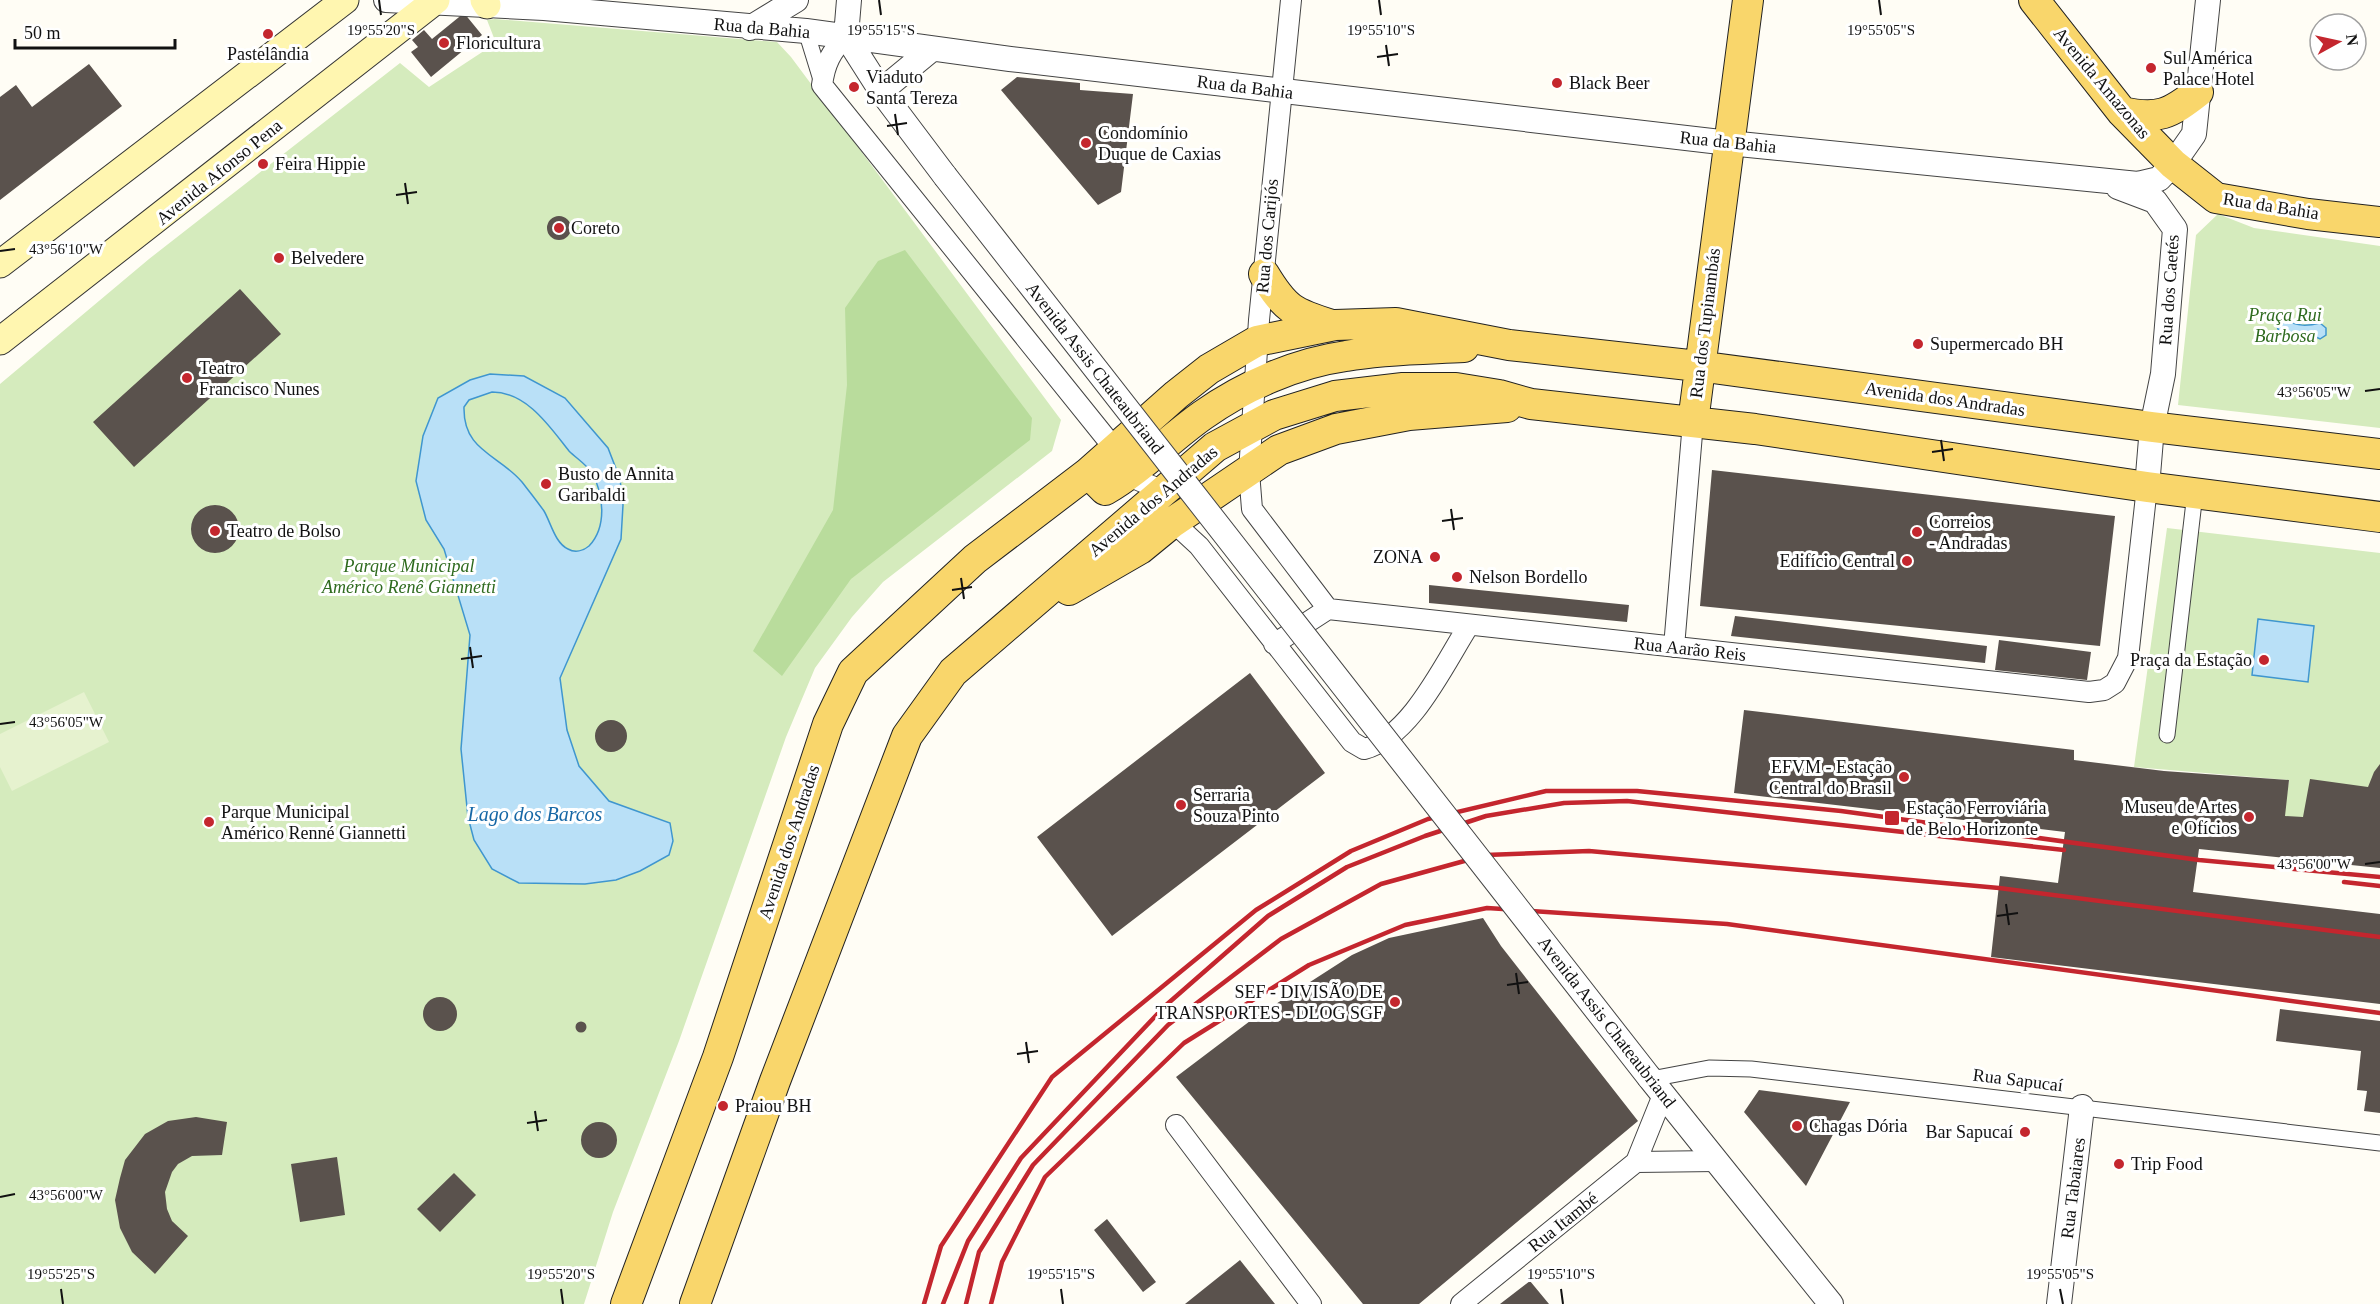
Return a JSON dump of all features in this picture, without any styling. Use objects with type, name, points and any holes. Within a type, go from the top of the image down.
[{"type":"main road","points":[[0,264],[345,0]]},
{"type":"main road","name":"Rua dos Tupinambás","points":[[1693,423],[1698,366],[1748,0]]},
{"type":"main road","name":"Avenida Amazonas","points":[[2034,0],[2122,112],[2173,164]]},
{"type":"main road","name":"Avenida Afonso Pena","points":[[0,342],[434,1]]},
{"type":"main road","points":[[2122,112],[2143,117],[2160,115],[2176,110],[2198,92]]},
{"type":"main road","name":"Rua da Bahia","points":[[2173,164],[2216,198],[2308,214],[2380,222]]},
{"type":"main road","points":[[1264,274],[1278,297],[1297,314],[1335,325]]},
{"type":"main road","name":"Avenida dos Andradas","points":[[1107,480],[1114,448],[1209,369],[1257,341],[1335,325],[1396,323],[1509,345],[1698,366],[2152,428],[2380,454]]},
{"type":"main road","name":"Avenida dos Andradas","points":[[626,1304],[718,1057],[828,724],[853,672],[975,559],[1107,480],[1203,415],[1253,386],[1301,367],[1345,356],[1509,345]]},
{"type":"main road","name":"Avenida dos Andradas","points":[[695,1304],[775,1081],[907,736],[953,672],[1215,447],[1274,415],[1335,396],[1403,388],[1456,388],[1499,395],[1531,404],[1693,423],[2147,487],[2380,517]]},
{"type":"main road","name":"Avenida dos Andradas","points":[[1005,627],[1140,549],[1173,522],[1279,450],[1336,429],[1409,415],[1531,404]]},
{"type":"main road","points":[[1107,480],[1121,502],[1153,499],[1173,522]]},
{"type":"street","name":"Rua da Bahia","points":[[386,0],[485,3],[750,28],[807,31],[933,49],[1729,143],[2103,181]]},
{"type":"street","points":[[750,28],[796,0]]},
{"type":"street","points":[[822,85],[824,67],[831,52],[846,36],[849,0]]},
{"type":"street","name":"Rua dos Carijós","points":[[1249,472],[1257,341],[1280,91],[1291,0]]},
{"type":"street","points":[[2103,181],[2138,184],[2159,178],[2173,164],[2194,134],[2208,0]]},
{"type":"street","name":"Avenida Assis Chateaubriand","points":[[807,31],[822,85],[1114,448]]},
{"type":"street","name":"Avenida Assis Chateaubriand","points":[[846,36],[881,91],[945,176],[1655,1084],[1831,1304]]},
{"type":"street","points":[[881,91],[933,49]]},
{"type":"street","name":"Rua dos Caetés","points":[[2103,181],[2155,201],[2175,229],[2163,374],[2152,428],[2128,658],[2115,683]]},
{"type":"street","name":"Rua dos Tupinambás","points":[[1674,647],[1693,423]]},
{"type":"street","points":[[1249,472],[1252,509],[1328,609],[1274,644]]},
{"type":"street","points":[[2167,735],[2195,493]]},
{"type":"street","points":[[1173,522],[1198,546],[1352,742],[1364,748],[1377,746],[1412,716],[1469,625]]},
{"type":"street","name":"Rua Aarão Reis","points":[[1328,609],[2089,692],[2104,690],[2115,683]]},
{"type":"street","name":"Rua Sapucaí","points":[[1655,1084],[1709,1068],[1751,1069],[2380,1143]]},
{"type":"street","name":"Rua Itambé","points":[[1461,1304],[1636,1162],[1655,1084]]},
{"type":"street","name":"Rua Tabaiares","points":[[2059,1304],[2082,1107]]},
{"type":"street","points":[[1176,1125],[1311,1304]]},
{"type":"street","points":[[1636,1162],[1716,1161]]},
{"type":"green space","name":"Parque Municipal Américo Renê Giannetti","points":[[487,20],[777,42],[791,57],[1061,420],[1052,451],[883,582],[852,617],[815,668],[786,737],[679,1041],[613,1212],[584,1304],[0,1304],[0,384],[149,259],[400,63],[429,87],[496,43]]},
{"type":"green space","name":"Praça Rui Barbosa","points":[[2218,214],[2254,228],[2380,246],[2380,428],[2178,405],[2196,235]]},
{"type":"green space","points":[[905,250],[1032,418],[1030,440],[851,579],[782,676],[753,651],[833,510],[847,385],[845,308],[878,261]]},
{"type":"green space","name":"Praça da Estação","points":[[2167,528],[2380,553],[2380,844],[2281,833],[2289,780],[2134,767]]},
{"type":"green space","points":[[84,692],[109,742],[12,791],[0,767],[0,734]]},
{"type":"water","points":[[2285,319],[2302,325],[2320,323],[2326,328],[2326,335],[2320,339],[2310,334],[2292,332],[2280,334],[2276,324]]},
{"type":"water","name":"Lago dos Barcos","points":[[490,374],[524,376],[565,398],[608,448],[620,479],[623,505],[621,539],[560,678],[567,730],[579,766],[609,801],[670,823],[673,841],[669,855],[640,871],[616,880],[585,884],[519,883],[492,869],[474,840],[468,817],[461,749],[470,635],[444,549],[426,520],[416,481],[423,436],[438,398],[470,380]],"holes":[[[492,392],[505,394],[527,404],[536,412],[569,451],[592,473],[599,491],[602,511],[599,530],[589,546],[584,549],[573,551],[560,542],[544,511],[522,482],[476,443],[469,433],[465,422],[464,407],[469,400]]]},
{"type":"water","points":[[2258,619],[2314,626],[2308,682],[2252,675]]},
{"type":"building","name":"Floricultura","points":[[464,13],[482,35],[431,77],[411,52],[418,47],[412,40],[424,30],[432,39]]},
{"type":"building","points":[[89,64],[122,106],[0,200],[0,97],[16,85],[32,107]]},
{"type":"building","name":"Condomínio Duque de Caxias","points":[[1017,77],[1080,83],[1080,90],[1133,94],[1121,192],[1098,205],[1001,90]]},
{"type":"building","name":"Coreto","points":[[554,216],[564,216],[571,223],[571,233],[564,240],[554,240],[547,233],[547,223]]},
{"type":"building","name":"Teatro Francisco Nunes","points":[[240,289],[281,334],[134,467],[93,422]]},
{"type":"building","name":"Edifício Central","points":[[1712,470],[2115,516],[2100,646],[1700,606]]},
{"type":"building","name":"Teatro de Bolso","points":[[210,505],[220,505],[232,512],[239,524],[239,534],[232,546],[220,553],[210,553],[195,542],[191,534],[191,524],[202,509]]},
{"type":"building","points":[[1429,585],[1629,605],[1627,622],[1429,603]]},
{"type":"building","points":[[1735,616],[1987,646],[1985,663],[1731,636]]},
{"type":"building","points":[[1999,640],[2091,652],[2087,680],[1995,670]]},
{"type":"building","name":"Serraria Souza Pinto","points":[[1250,673],[1325,773],[1112,936],[1037,837]]},
{"type":"building","points":[[1744,710],[2074,750],[2074,760],[2164,771],[2289,780],[2285,816],[2303,817],[2310,779],[2368,787],[2380,764],[2380,868],[2199,849],[2193,892],[2380,914],[2380,1004],[1991,957],[2000,876],[2058,883],[2065,832],[1734,793]]},
{"type":"building","points":[[611,720],[622,725],[627,736],[622,747],[611,752],[600,747],[595,736],[600,725]]},
{"type":"building","points":[[1483,918],[1501,946],[1638,1121],[1419,1304],[1363,1304],[1176,1077],[1254,1018],[1352,955],[1389,938]]},
{"type":"building","points":[[440,997],[452,1002],[457,1014],[452,1026],[440,1031],[428,1026],[423,1014],[428,1002]]},
{"type":"building","points":[[2280,1009],[2380,1021],[2380,1113],[2364,1111],[2367,1091],[2357,1090],[2361,1051],[2276,1041]]},
{"type":"building","points":[[581,1021],[587,1027],[581,1033],[575,1027]]},
{"type":"building","name":"Chagas Dória","points":[[1759,1090],[1850,1102],[1806,1186],[1744,1112]]},
{"type":"building","points":[[196,1117],[227,1122],[222,1155],[192,1156],[178,1164],[172,1172],[165,1192],[167,1209],[172,1221],[188,1236],[155,1274],[132,1252],[120,1228],[115,1200],[120,1178],[125,1160],[145,1134],[168,1121]]},
{"type":"building","points":[[599,1122],[612,1127],[617,1140],[612,1153],[599,1158],[586,1153],[581,1140],[586,1127]]},
{"type":"building","points":[[337,1157],[345,1215],[300,1222],[291,1164]]},
{"type":"building","points":[[454,1173],[476,1195],[440,1232],[417,1209]]},
{"type":"building","points":[[1107,1219],[1156,1282],[1143,1292],[1094,1230]]},
{"type":"building","points":[[1240,1260],[1275,1304],[1185,1304]]},
{"type":"building","points":[[1530,1281],[1549,1304],[1500,1304]]},
{"type":"railway","points":[[924,1304],[941,1246],[1052,1077],[1256,910],[1351,851],[1428,819],[1546,791],[1637,791],[1841,811],[2199,860],[2380,877]]},
{"type":"railway","points":[[943,1304],[968,1241],[1021,1158],[1165,1006],[1268,916],[1347,867],[1425,836],[1486,816],[1564,803],[1627,801],[2064,850]]},
{"type":"railway","points":[[966,1304],[979,1252],[1033,1165],[1168,1025],[1281,939],[1381,884],[1486,855],[1589,851],[1999,888],[2380,937]]},
{"type":"railway","points":[[2344,882],[2380,886]]},
{"type":"railway","points":[[991,1304],[1002,1262],[1045,1177],[1184,1043],[1309,965],[1405,925],[1487,908],[1727,924],[2380,1013]]},
{"type":"place","name":"Pastelândia","points":[[268,34]]},
{"type":"place","name":"Floricultura","points":[[444,43]]},
{"type":"place","name":"Sul América Palace Hotel","points":[[2151,68]]},
{"type":"place","name":"Black Beer","points":[[1557,83]]},
{"type":"place","name":"Viaduto Santa Tereza","points":[[854,87]]},
{"type":"place","name":"Condomínio Duque de Caxias","points":[[1086,143]]},
{"type":"place","name":"Feira Hippie","points":[[263,164]]},
{"type":"place","name":"Coreto","points":[[559,228]]},
{"type":"place","name":"Belvedere","points":[[279,258]]},
{"type":"place","name":"Supermercado BH","points":[[1918,344]]},
{"type":"place","name":"Teatro Francisco Nunes","points":[[187,378]]},
{"type":"place","name":"Busto de Annita Garibaldi","points":[[546,484]]},
{"type":"place","name":"Teatro de Bolso","points":[[215,531]]},
{"type":"place","name":"Correios - Andradas","points":[[1917,532]]},
{"type":"place","name":"ZONA","points":[[1435,557]]},
{"type":"place","name":"Edifício Central","points":[[1907,561]]},
{"type":"place","name":"Nelson Bordello","points":[[1457,577]]},
{"type":"place","name":"Praça da Estação","points":[[2264,660]]},
{"type":"place","name":"EFVM - Estação Central do Brasil","points":[[1904,777]]},
{"type":"place","name":"Serraria Souza Pinto","points":[[1181,805]]},
{"type":"place","name":"Museu de Artes e Ofícios","points":[[2249,817]]},
{"type":"place","name":"Estação Ferroviária de Belo Horizonte","points":[[1892,818]]},
{"type":"place","name":"Parque Municipal Américo Renné Giannetti","points":[[209,822]]},
{"type":"place","name":"SEF - DIVISÃO DE TRANSPORTES - DLOG SGF","points":[[1395,1002]]},
{"type":"place","name":"Praiou BH","points":[[723,1106]]},
{"type":"place","name":"Chagas Dória","points":[[1797,1126]]},
{"type":"place","name":"Bar Sapucaí","points":[[2025,1132]]},
{"type":"place","name":"Trip Food","points":[[2119,1164]]}]
